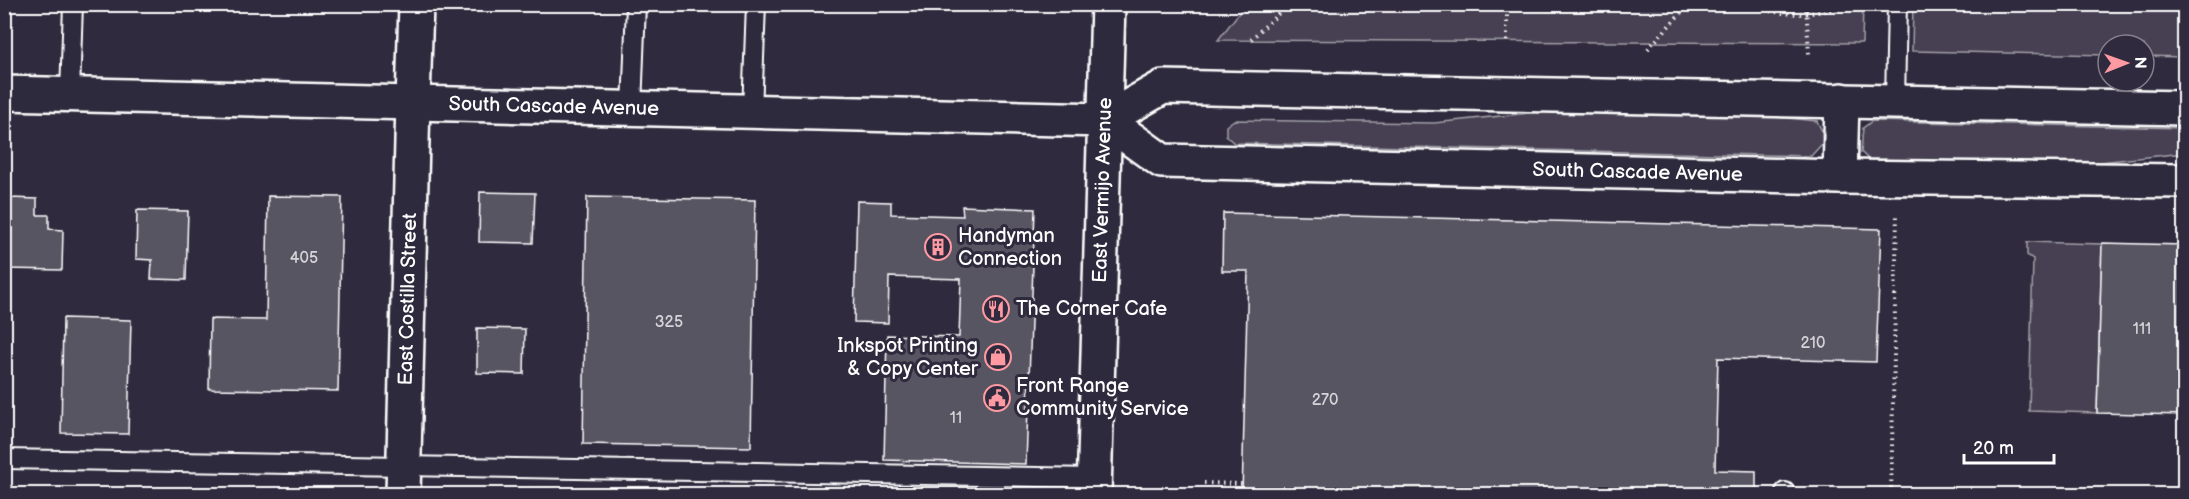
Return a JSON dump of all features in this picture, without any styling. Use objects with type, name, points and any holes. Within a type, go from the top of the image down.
[{"type":"main road","name":"East Costilla Street","points":[[404,480],[416,4]]},
{"type":"main road","name":"East Vermijo Avenue","points":[[1094,486],[1108,16]]},
{"type":"main road","points":[[1105,120],[1163,87],[2184,108]]},
{"type":"main road","name":"South Cascade Avenue","points":[[4,93],[1105,120],[1162,161],[1840,177],[2184,181]]},
{"type":"main road","points":[[1840,177],[1842,100]]},
{"type":"lane","points":[[70,94],[73,4]]},
{"type":"lane","points":[[632,108],[636,4]]},
{"type":"lane","points":[[752,111],[756,4]]},
{"type":"lane","points":[[1895,101],[1897,4]]},
{"type":"lane","points":[[4,459],[404,480],[1094,486]]},
{"type":"path","points":[[1251,39],[1289,4]]},
{"type":"path","points":[[1506,40],[1507,4]]},
{"type":"path","points":[[1648,49],[1689,4]]},
{"type":"path","points":[[1747,4],[1793,15],[1807,15],[1850,4]]},
{"type":"path","points":[[1806,4],[1809,54]]},
{"type":"path","points":[[1891,495],[1897,214]]},
{"type":"path","points":[[1204,483],[1242,484]]},
{"type":"shaded area","points":[[1245,5],[1863,5],[1862,43],[1218,40]]},
{"type":"shaded area","points":[[1913,5],[2184,5],[2184,57],[2156,56],[2156,33],[2096,33],[2096,55],[1912,51]]},
{"type":"shaded area","points":[[1558,110],[1754,115],[1817,121],[1822,131],[1822,144],[1811,156],[1234,143],[1226,136],[1226,126],[1234,120],[1434,123]]},
{"type":"shaded area","points":[[1872,121],[2184,128],[2184,153],[2072,165],[1868,159],[1861,152],[1863,128]]},
{"type":"shaded area","points":[[2027,242],[2102,244],[2097,413],[2029,411],[2033,259],[2027,255]]},
{"type":"building","points":[[480,192],[535,193],[533,243],[479,242]]},
{"type":"building","points":[[268,196],[342,197],[338,391],[209,389],[210,319],[266,320]]},
{"type":"building","points":[[587,197],[755,200],[751,447],[583,444]]},
{"type":"building","points":[[11,198],[37,199],[37,215],[49,215],[49,229],[63,230],[62,270],[4,269],[4,230],[10,230]]},
{"type":"building","points":[[857,201],[891,202],[891,214],[963,216],[962,206],[1035,209],[1026,464],[884,460],[887,335],[959,337],[961,279],[889,277],[888,323],[854,322]]},
{"type":"building","points":[[137,210],[188,211],[186,280],[151,279],[152,260],[136,259]]},
{"type":"building","points":[[1223,213],[1881,229],[1876,362],[1718,358],[1715,470],[1756,471],[1756,495],[1242,495],[1248,271],[1222,271]]},
{"type":"building","points":[[2102,243],[2184,245],[2184,415],[2097,413]]},
{"type":"building","points":[[63,318],[131,320],[128,434],[61,433]]},
{"type":"building","points":[[477,328],[525,329],[524,374],[477,373]]},
{"type":"place","name":"Handyman Connection","points":[[938,247]]},
{"type":"place","name":"The Corner Cafe","points":[[996,309]]},
{"type":"place","name":"Inkspot Printing & Copy Center","points":[[998,357]]},
{"type":"place","name":"Front Range Community Service","points":[[997,398]]}]
